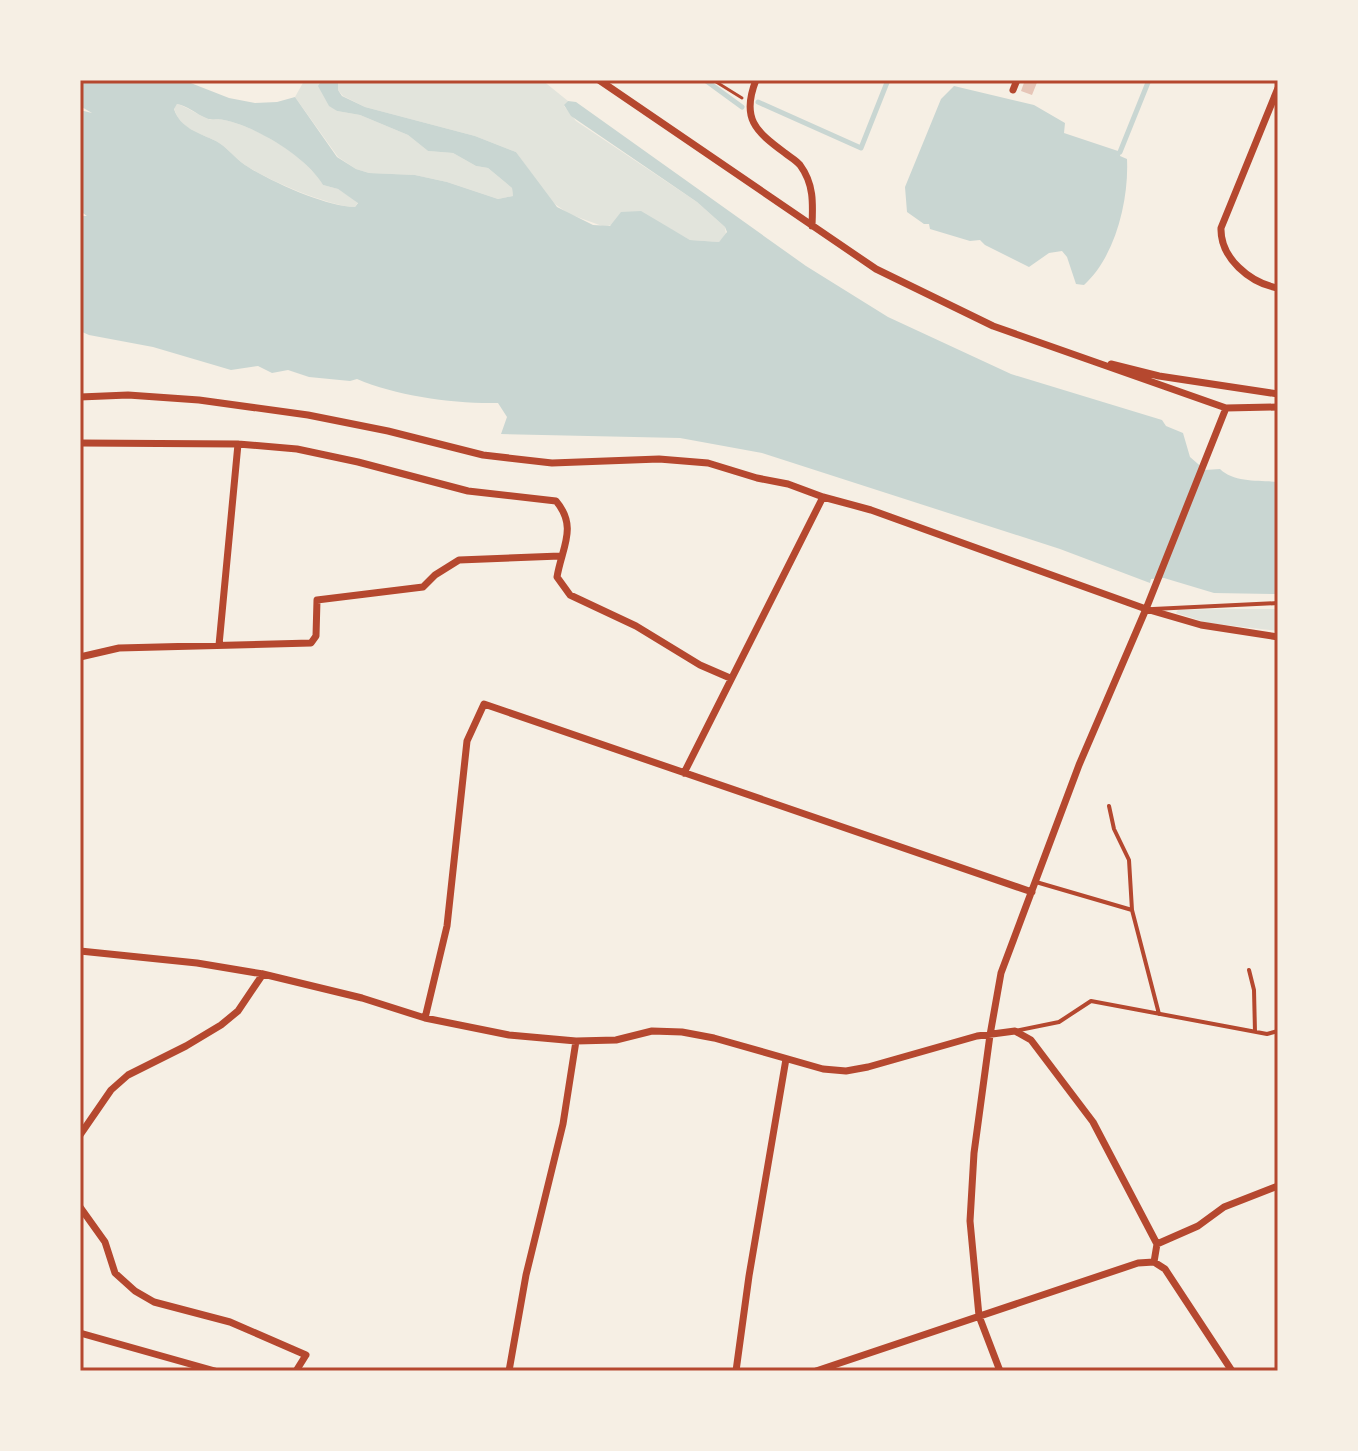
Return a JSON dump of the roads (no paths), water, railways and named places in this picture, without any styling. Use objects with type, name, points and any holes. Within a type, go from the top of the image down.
[{"type":"street","points":[[599,80],[876,269],[993,326],[1226,408],[1278,407]]},
{"type":"street","points":[[756,80],[749,102],[752,121],[763,136],[800,164],[814,192],[812,226]]},
{"type":"street","points":[[1013,90],[1017,80]]},
{"type":"street","points":[[1278,88],[1221,228],[1221,239],[1245,275],[1278,288]]},
{"type":"street","points":[[1061,351],[1159,376],[1278,394]]},
{"type":"street","points":[[80,397],[128,395],[199,400],[308,415],[483,455],[538,461],[659,459],[708,463],[871,510],[1146,609],[1201,625],[1278,637]]},
{"type":"street","points":[[1000,1371],[979,1316],[970,1221],[990,1035],[1001,973],[1079,765],[1146,609],[1226,408]]},
{"type":"street","points":[[80,443],[238,444],[312,452],[468,491],[556,501],[567,514],[568,531],[557,577],[570,595],[636,626],[700,665],[730,678]]},
{"type":"street","points":[[219,645],[238,444]]},
{"type":"street","points":[[684,773],[823,497]]},
{"type":"street","points":[[80,657],[119,648],[311,643],[316,636],[317,600],[423,587],[435,575],[459,560],[560,556]]},
{"type":"street","points":[[425,1018],[447,926],[467,741],[484,704],[1032,892]]},
{"type":"street","points":[[80,951],[197,963],[263,974],[362,998],[425,1018],[509,1035],[576,1041],[616,1040],[652,1031],[682,1032],[823,1069],[846,1071],[1015,1031],[1031,1040],[1093,1122],[1157,1244],[1154,1262]]},
{"type":"street","points":[[80,1135],[111,1090],[138,1069],[221,1025],[238,1011],[263,974]]},
{"type":"street","points":[[509,1371],[526,1275],[563,1124],[576,1041]]},
{"type":"street","points":[[736,1371],[786,1059]]},
{"type":"street","points":[[1157,1244],[1198,1226],[1224,1207],[1278,1186]]},
{"type":"street","points":[[80,1207],[105,1242],[115,1273],[135,1291],[154,1302],[230,1322],[306,1355],[296,1371]]},
{"type":"street","points":[[816,1371],[1138,1263],[1154,1262],[1165,1269],[1232,1371]]},
{"type":"street","points":[[80,1333],[215,1371]]},
{"type":"lane","points":[[1146,609],[1278,603]]},
{"type":"lane","points":[[1109,806],[1114,829],[1129,860],[1132,910],[1159,1014]]},
{"type":"lane","points":[[1036,882],[1132,910]]},
{"type":"lane","points":[[1249,970],[1254,990],[1255,1032]]},
{"type":"lane","points":[[1015,1031],[1059,1022],[1091,1001],[1267,1034],[1278,1031]]},
{"type":"waterway","points":[[705,80],[742,107]]},
{"type":"waterway","points":[[758,102],[861,148],[888,80]]},
{"type":"waterway","points":[[1120,152],[1149,80]]}]
